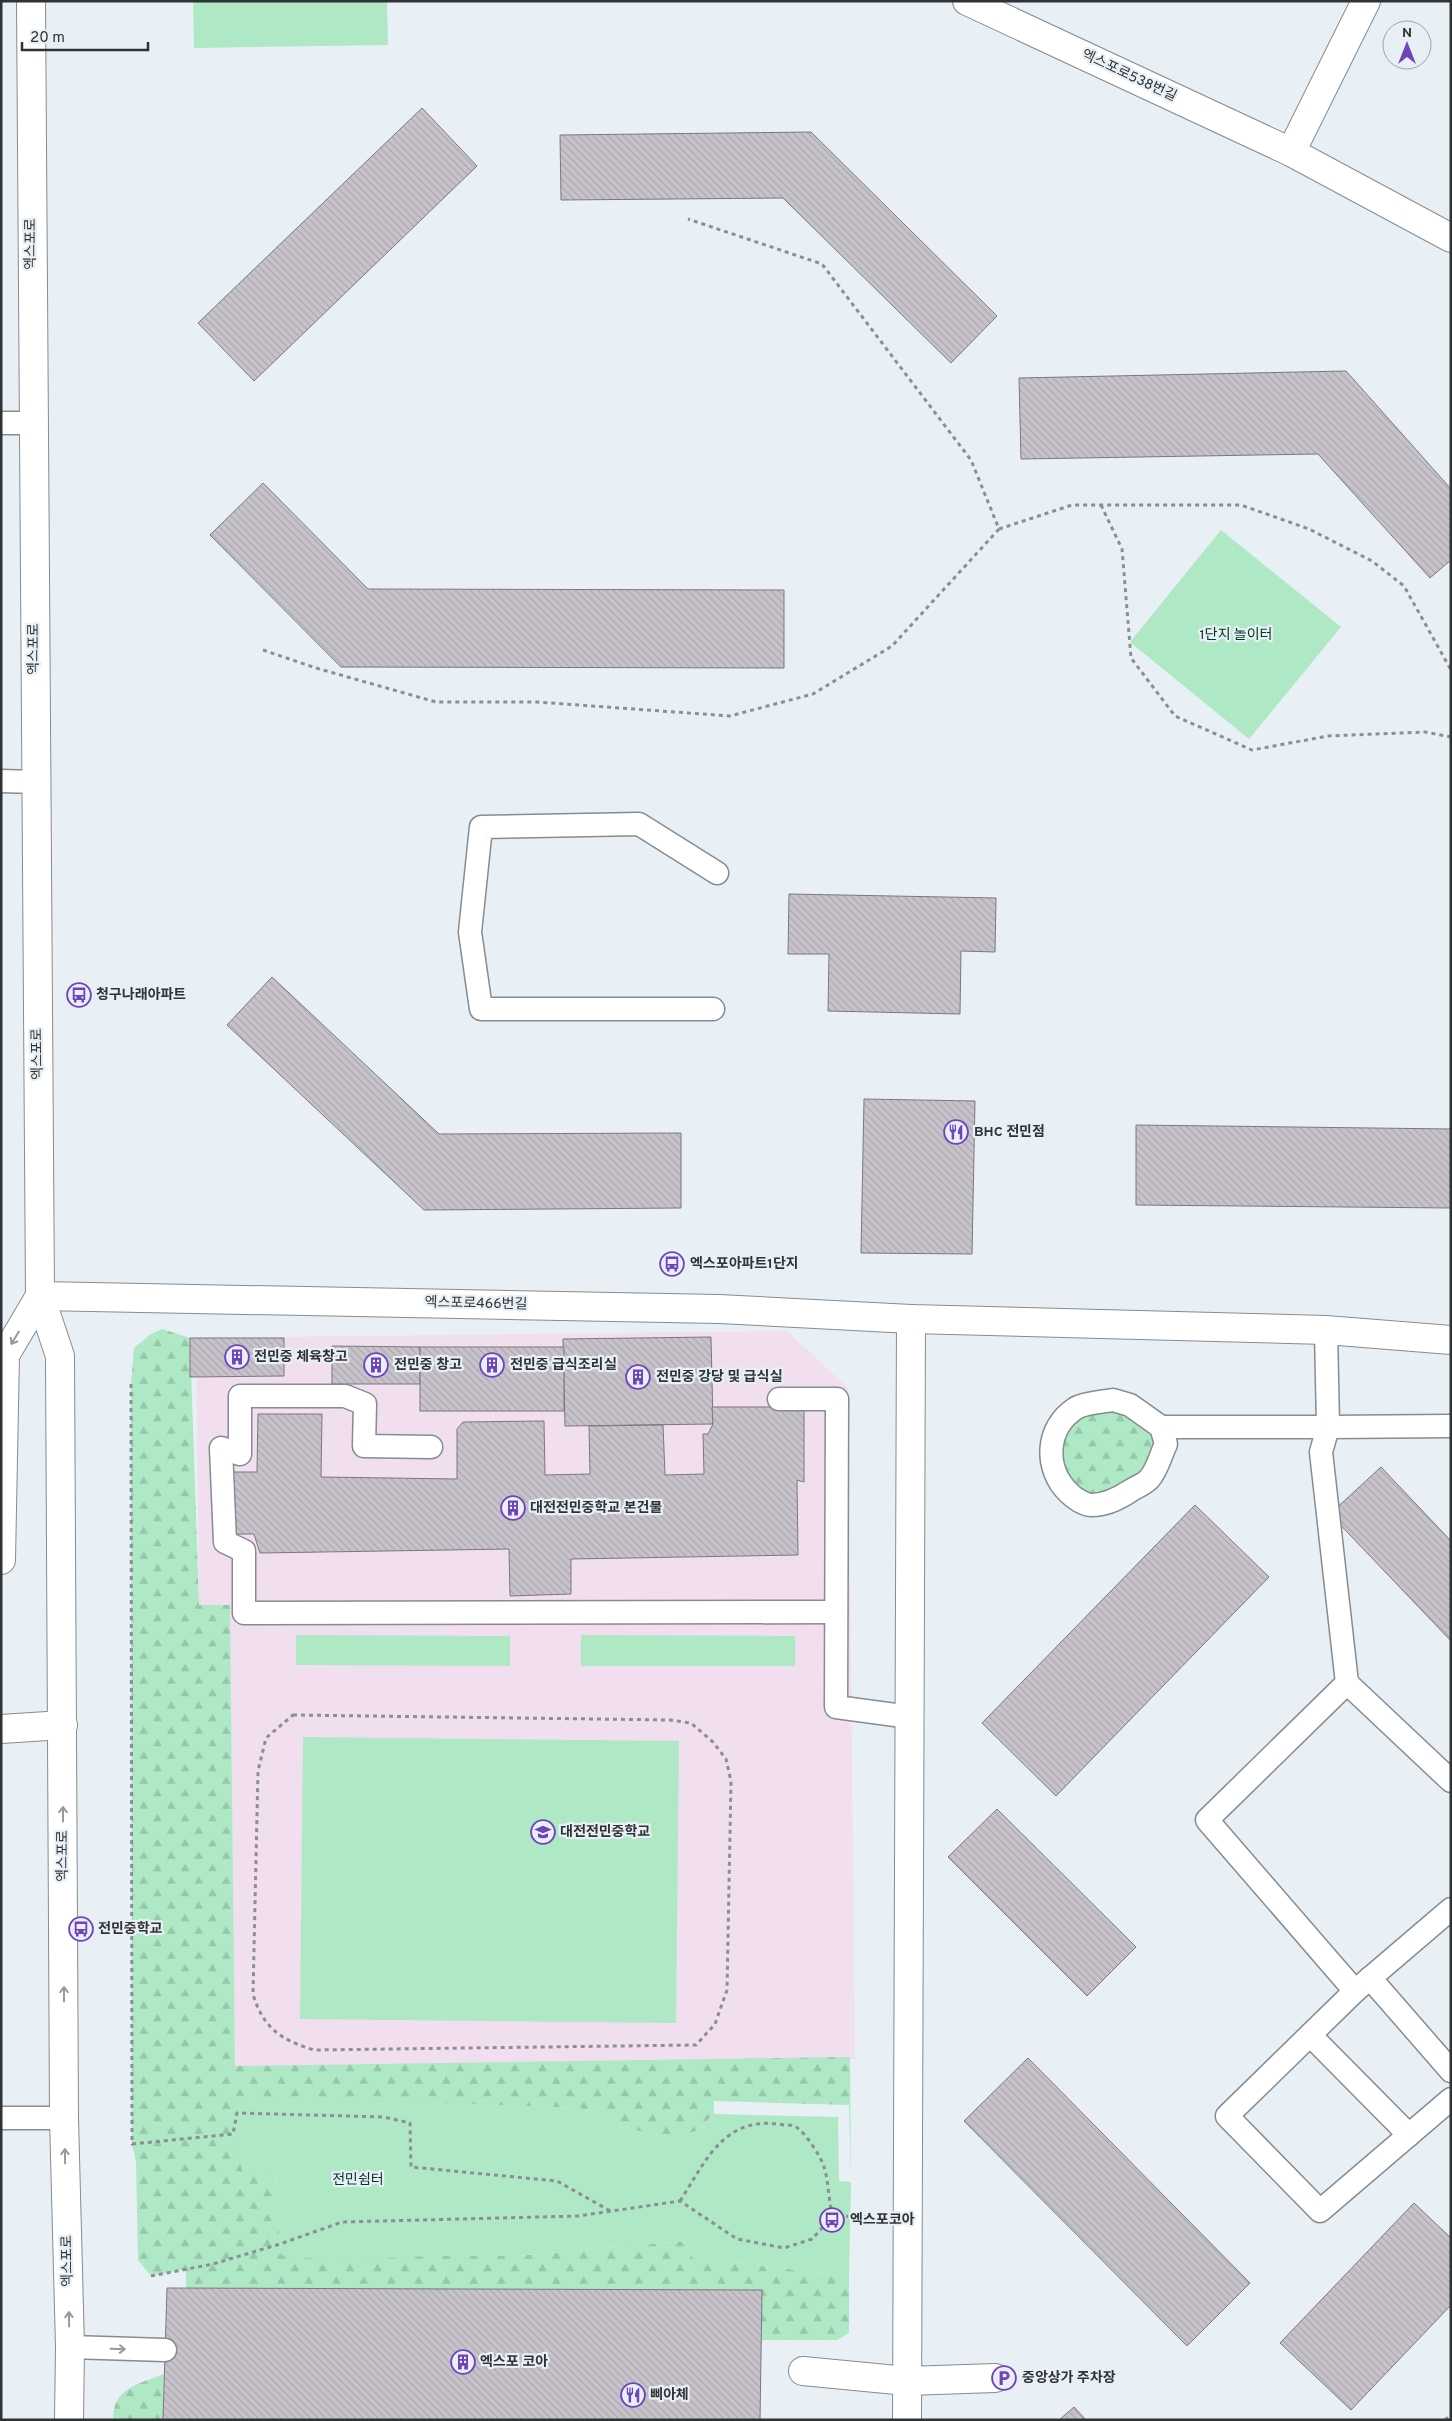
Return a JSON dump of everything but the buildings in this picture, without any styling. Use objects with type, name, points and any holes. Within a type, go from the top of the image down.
[{"type":"street","name":"엑스포로","points":[[30,1],[40,1296],[60,1356],[64,2118],[70,2347],[69,2420]]},
{"type":"street","name":"엑스포로538번길","points":[[967,1],[1292,152],[1451,238]]},
{"type":"street","points":[[1292,152],[1366,1]]},
{"type":"street","points":[[1,1560],[5,1355],[40,1296]]},
{"type":"street","name":"엑스포로466번길","points":[[40,1296],[719,1309],[911,1319],[1326,1330],[1451,1340]]},
{"type":"street","points":[[907,2420],[911,1319]]},
{"type":"street","points":[[1,1729],[62,1725]]},
{"type":"street","points":[[803,2371],[907,2381],[995,2378]]},
{"type":"lane","points":[[1,423],[32,423]]},
{"type":"lane","points":[[1,781],[35,782]]},
{"type":"lane","points":[[713,1009],[481,1009],[470,932],[481,827],[639,824],[717,873]]},
{"type":"lane","points":[[1326,1330],[1328,1428],[1321,1452],[1347,1683],[1451,1781]]},
{"type":"lane","points":[[431,1447],[364,1446],[365,1404],[345,1396],[240,1396],[240,1454],[221,1448],[225,1542],[244,1551],[244,1613],[836,1612]]},
{"type":"lane","points":[[778,1399],[837,1399],[836,1707],[910,1717]]},
{"type":"lane","points":[[1160,1427],[1166,1444],[1150,1478],[1106,1504],[1090,1506],[1074,1498],[1061,1485],[1053,1470],[1050,1453],[1053,1435],[1063,1419],[1077,1407],[1113,1400],[1130,1405],[1160,1427],[1328,1428],[1451,1426]]},
{"type":"lane","points":[[1347,1683],[1207,1820],[1363,1984],[1451,2071]]},
{"type":"lane","points":[[1449,1913],[1363,1984],[1227,2116],[1320,2211],[1451,2099]]},
{"type":"lane","points":[[1310,2035],[1409,2134]]},
{"type":"lane","points":[[1,2118],[64,2118]]},
{"type":"lane","points":[[70,2347],[165,2350]]},
{"type":"path","points":[[688,219],[822,264],[971,460],[999,529]]},
{"type":"path","points":[[263,650],[316,668],[436,702],[537,702],[730,716],[813,694],[892,646],[999,529],[1072,506],[1241,506],[1309,529],[1372,561],[1404,586],[1451,670]]},
{"type":"path","points":[[1101,506],[1122,549],[1131,658],[1175,716],[1252,750],[1328,736],[1425,732],[1451,737]]},
{"type":"path","points":[[131,1384],[132,2144],[234,2134],[238,2113],[384,2117],[410,2123],[411,2167],[557,2181],[612,2212]]},
{"type":"path","points":[[293,1715],[670,1720],[691,1723],[713,1742],[726,1759],[731,1781],[727,1990],[715,2024],[696,2045],[314,2050],[280,2037],[259,2012],[253,1994],[258,1771],[266,1738],[293,1715]]},
{"type":"path","points":[[680,2201],[705,2159],[718,2146],[741,2128],[766,2121],[796,2127],[812,2145],[824,2166],[833,2216]]},
{"type":"path","points":[[151,2276],[213,2264],[280,2244],[342,2222],[578,2216],[680,2201],[737,2239],[784,2248],[812,2238],[833,2216],[908,2218]]},
{"type":"path","points":[[1445,2420],[1451,2415]]},
{"type":"shaded area","name":"대전전민중학교","points":[[787,1331],[848,1388],[855,2059],[235,2066],[230,1606],[199,1605],[196,1338]]},
{"type":"green space","points":[[193,1],[387,1],[388,45],[194,48]]},
{"type":"green space","name":"1단지 놀이터","points":[[1221,530],[1341,627],[1249,739],[1130,642]]},
{"type":"green space","points":[[162,1329],[190,1338],[199,1605],[230,1605],[235,2066],[850,2057],[851,2182],[849,2105],[714,2101],[714,2114],[698,2130],[673,2140],[638,2131],[579,2108],[237,2097],[237,2113],[233,2134],[276,2174],[281,2255],[516,2256],[684,2241],[693,2258],[849,2276],[849,2333],[837,2340],[762,2340],[762,2290],[186,2289],[186,2269],[151,2276],[138,2260],[136,2161],[132,2144],[131,1384],[134,1348],[151,1334]]},
{"type":"green space","points":[[1113,1400],[1166,1444],[1136,1487],[1074,1498],[1053,1435],[1063,1419]]},
{"type":"green space","points":[[296,1635],[510,1636],[510,1666],[296,1665]]},
{"type":"green space","points":[[581,1635],[795,1636],[795,1666],[581,1666]]},
{"type":"green space","points":[[303,1737],[679,1741],[676,2023],[300,2019]]},
{"type":"green space","name":"전민쉼터","points":[[237,2096],[579,2108],[638,2131],[673,2140],[698,2130],[714,2114],[838,2117],[839,2181],[851,2182],[849,2276],[693,2258],[684,2241],[516,2256],[428,2256],[336,2261],[281,2255],[276,2175],[243,2174],[233,2134],[237,2113]]},
{"type":"green space","points":[[164,2374],[163,2420],[113,2420],[117,2400],[129,2388]]},
{"type":"place","name":"청구나래아파트","points":[[79,995]]},
{"type":"place","name":"BHC 전민점","points":[[956,1132]]},
{"type":"place","name":"엑스포아파트1단지","points":[[672,1264]]},
{"type":"place","name":"전민중 체육창고","points":[[237,1357]]},
{"type":"place","name":"전민중 창고","points":[[376,1365]]},
{"type":"place","name":"전민중 급식조리실","points":[[492,1365]]},
{"type":"place","name":"전민중 강당 및 급식실","points":[[638,1377]]},
{"type":"place","name":"대전전민중학교 본건물","points":[[513,1508]]},
{"type":"place","name":"대전전민중학교","points":[[543,1832]]},
{"type":"place","name":"전민중학교","points":[[81,1929]]},
{"type":"place","name":"엑스포코아","points":[[832,2220]]},
{"type":"place","name":"엑스포 코아","points":[[463,2362]]},
{"type":"place","name":"중앙상가 주차장","points":[[1004,2378]]},
{"type":"place","name":"삐아체","points":[[633,2395]]}]
